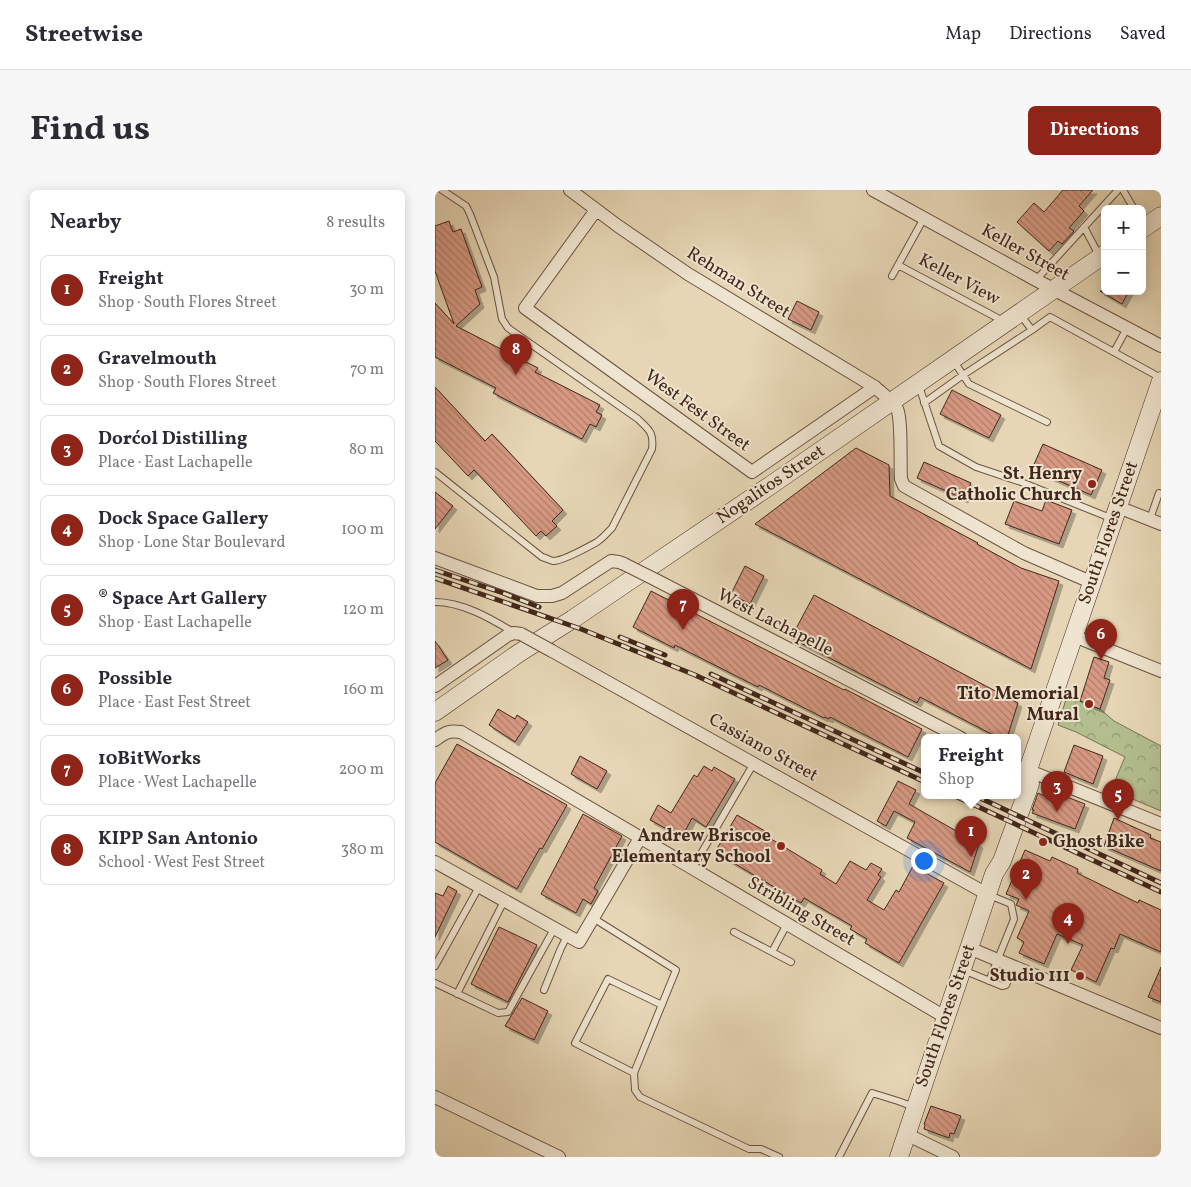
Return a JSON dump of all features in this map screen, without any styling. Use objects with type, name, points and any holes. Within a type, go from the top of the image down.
[{"type":"main road","points":[[1146,225],[1161,216]]},
{"type":"main road","name":"Nogalitos Street","points":[[435,712],[519,653],[573,619],[763,490],[1101,257]]},
{"type":"main road","name":"South Flores Street","points":[[899,1157],[994,874],[1002,861],[1030,784],[1023,769],[1074,636],[1116,513],[1154,416],[1161,379]]},
{"type":"main road","name":"South Flores Street","points":[[994,874],[993,857],[1013,799]]},
{"type":"street","name":"Rehman Street","points":[[570,190],[618,226],[689,274],[875,387],[891,401]]},
{"type":"street","name":"Keller Street","points":[[873,190],[1036,280],[1161,346]]},
{"type":"street","name":"West Fest Street","points":[[596,210],[525,308],[752,472],[875,387]]},
{"type":"street","points":[[891,401],[898,410],[899,415],[901,479],[903,486],[1024,553],[1093,583]]},
{"type":"street","points":[[1116,513],[1155,522]]},
{"type":"street","name":"West Lachapelle","points":[[435,558],[537,596],[552,596],[562,593],[611,562],[619,562],[953,734]]},
{"type":"street","points":[[435,686],[508,635],[517,634]]},
{"type":"street","name":"Cassiano Street","points":[[517,634],[552,651],[987,894]]},
{"type":"street","points":[[1074,636],[1161,671]]},
{"type":"street","name":"Stribling Street","points":[[435,740],[452,730],[461,732],[945,1017]]},
{"type":"street","points":[[1023,769],[1161,824]]},
{"type":"street","points":[[435,862],[573,939],[593,918],[640,838]]},
{"type":"street","points":[[969,948],[1161,1028]]},
{"type":"street","points":[[435,1096],[559,1157]]},
{"type":"street","points":[[906,1134],[953,1157]]},
{"type":"lane","points":[[435,472],[542,557],[551,561],[565,558],[597,542],[612,528],[652,449],[653,438],[650,430],[638,419],[508,328],[502,318],[494,277],[471,214],[465,206],[442,190]]},
{"type":"lane","points":[[1036,280],[1118,190]]},
{"type":"lane","points":[[1123,190],[1131,205]]},
{"type":"lane","points":[[892,276],[924,218]]},
{"type":"lane","points":[[1084,228],[1101,254]]},
{"type":"lane","name":"Keller View","points":[[898,265],[1013,318]]},
{"type":"lane","points":[[924,403],[1050,317],[1161,379]]},
{"type":"lane","points":[[1013,318],[1032,330]]},
{"type":"lane","points":[[1114,352],[1127,328]]},
{"type":"lane","points":[[953,359],[969,384],[1047,422]]},
{"type":"lane","points":[[919,383],[939,446],[976,467],[1116,513]]},
{"type":"lane","points":[[1155,522],[1159,493]]},
{"type":"lane","points":[[435,602],[449,603],[477,613],[517,634]]},
{"type":"lane","points":[[692,869],[754,763]]},
{"type":"lane","points":[[435,966],[479,887]]},
{"type":"lane","points":[[987,894],[1011,904],[1013,919],[989,981]]},
{"type":"lane","points":[[457,994],[504,901]]},
{"type":"lane","points":[[593,918],[675,970],[634,1073],[635,1090],[640,1097],[749,1149],[761,1149],[779,1157]]},
{"type":"lane","points":[[772,952],[787,924]]},
{"type":"lane","points":[[435,983],[498,1013],[509,1012],[554,929]]},
{"type":"lane","points":[[734,932],[791,962]]},
{"type":"lane","points":[[544,990],[561,948],[573,939]]},
{"type":"lane","points":[[962,970],[1002,986],[1006,985],[1015,967]]},
{"type":"lane","points":[[634,1073],[575,1043],[608,979],[662,1005]]},
{"type":"lane","points":[[839,1157],[872,1093],[915,1107]]},
{"type":"green space","points":[[1067,696],[1100,709],[1114,721],[1161,746],[1161,811],[1111,790],[1125,757],[1058,725]]},
{"type":"building","points":[[1063,190],[1093,190],[1079,206],[1084,211],[1069,228],[1074,231],[1062,244],[1058,241],[1049,251],[1017,222],[1034,203],[1044,212]]},
{"type":"building","points":[[449,221],[453,232],[461,229],[482,287],[475,290],[480,304],[456,326],[538,368],[535,372],[600,405],[596,412],[602,415],[596,427],[590,424],[582,439],[493,393],[496,388],[435,357],[435,303],[454,324],[435,271],[435,226]]},
{"type":"building","points":[[1107,295],[1127,295],[1122,304]]},
{"type":"building","points":[[797,301],[819,312],[811,330],[788,319]]},
{"type":"building","points":[[435,387],[485,441],[492,434],[563,510],[552,521],[557,526],[546,536],[541,531],[536,536],[474,470],[468,476],[435,441]]},
{"type":"building","points":[[952,390],[1001,415],[989,438],[940,414]]},
{"type":"building","points":[[1043,444],[1102,470],[1091,495],[1032,469]]},
{"type":"building","points":[[856,448],[889,465],[890,496],[1021,568],[1059,581],[1031,669],[755,524]]},
{"type":"building","points":[[924,462],[971,483],[964,499],[917,478]]},
{"type":"building","points":[[435,492],[453,506],[435,529]]},
{"type":"building","points":[[1046,500],[1072,510],[1059,544],[1005,524],[1014,501],[1042,511]]},
{"type":"building","points":[[745,566],[764,576],[750,604],[731,594]]},
{"type":"building","points":[[651,591],[922,729],[908,757],[830,717],[829,719],[824,718],[759,685],[758,687],[675,645],[674,648],[633,627]]},
{"type":"building","points":[[814,595],[1018,703],[1008,734],[991,734],[920,697],[917,703],[791,638]]},
{"type":"building","points":[[435,641],[448,660],[435,668]]},
{"type":"building","points":[[1094,657],[1109,662],[1104,678],[1110,680],[1100,709],[1080,701]]},
{"type":"building","points":[[498,709],[515,719],[517,715],[528,722],[515,742],[489,725]]},
{"type":"building","points":[[457,744],[567,805],[517,889],[435,842],[435,783]]},
{"type":"building","points":[[1074,745],[1103,756],[1093,784],[1064,772]]},
{"type":"building","points":[[580,756],[607,771],[597,789],[571,774]]},
{"type":"building","points":[[704,766],[712,771],[714,767],[735,779],[706,827],[692,818],[682,837],[650,820],[658,805],[671,813],[694,775],[697,777]]},
{"type":"building","points":[[898,781],[916,790],[909,804],[979,844],[970,872],[907,838],[915,822],[894,811],[886,826],[877,821]]},
{"type":"building","points":[[1054,792],[1085,804],[1075,829],[1032,813],[1038,793],[1051,799]]},
{"type":"building","points":[[583,814],[622,836],[594,888],[598,891],[591,904],[583,899],[576,913],[541,894]]},
{"type":"building","points":[[737,815],[765,831],[763,834],[822,870],[820,874],[836,884],[850,861],[866,870],[871,863],[882,869],[878,875],[881,877],[867,900],[884,910],[896,890],[899,892],[913,866],[944,883],[899,963],[865,943],[867,939],[850,929],[852,926],[804,898],[801,903],[715,852]]},
{"type":"building","points":[[1114,818],[1151,835],[1150,838],[1161,842],[1161,871],[1104,846]]},
{"type":"building","points":[[1025,850],[1050,861],[1052,857],[1078,869],[1077,873],[1138,903],[1139,900],[1161,910],[1161,952],[1120,934],[1114,949],[1111,948],[1096,982],[1071,970],[1083,945],[1057,934],[1044,964],[1019,953],[1024,942],[1017,938],[1029,911],[1016,905],[1019,899],[1006,894]]},
{"type":"building","points":[[448,886],[457,891],[435,937],[435,893],[443,896]]},
{"type":"building","points":[[499,927],[537,945],[508,1002],[471,984]]},
{"type":"building","points":[[1161,967],[1161,1002],[1148,997]]},
{"type":"building","points":[[522,998],[548,1011],[534,1040],[505,1026]]},
{"type":"building","points":[[931,1106],[961,1116],[954,1134],[950,1133],[949,1138],[924,1129]]},
{"type":"railway","points":[[435,570],[539,607]]},
{"type":"railway","points":[[435,578],[581,629],[695,675],[921,780]]},
{"type":"railway","points":[[620,637],[665,655]]},
{"type":"railway","points":[[711,674],[921,771]]},
{"type":"railway","points":[[961,799],[1161,892]]},
{"type":"railway","points":[[982,799],[1161,883]]},
{"type":"place","name":"KIPP San Antonio","points":[[516,375]]},
{"type":"place","name":"St. Henry Catholic Church","points":[[1092,484]]},
{"type":"place","name":"10BitWorks","points":[[683,630]]},
{"type":"place","name":"Possible","points":[[1101,660]]},
{"type":"place","name":"Tito Memorial Mural","points":[[1089,704]]},
{"type":"place","name":"Dorćol Distilling","points":[[1057,812]]},
{"type":"place","name":"® Space Art Gallery","points":[[1118,820]]},
{"type":"place","name":"Ghost Bike","points":[[1043,842]]},
{"type":"place","name":"Andrew Briscoe Elementary School","points":[[781,846]]},
{"type":"place","name":"Freight","points":[[971,857]]},
{"type":"place","name":"Gravelmouth","points":[[1026,900]]},
{"type":"place","name":"Dock Space Gallery","points":[[1068,944]]},
{"type":"place","name":"Studio 111","points":[[1080,976]]}]
